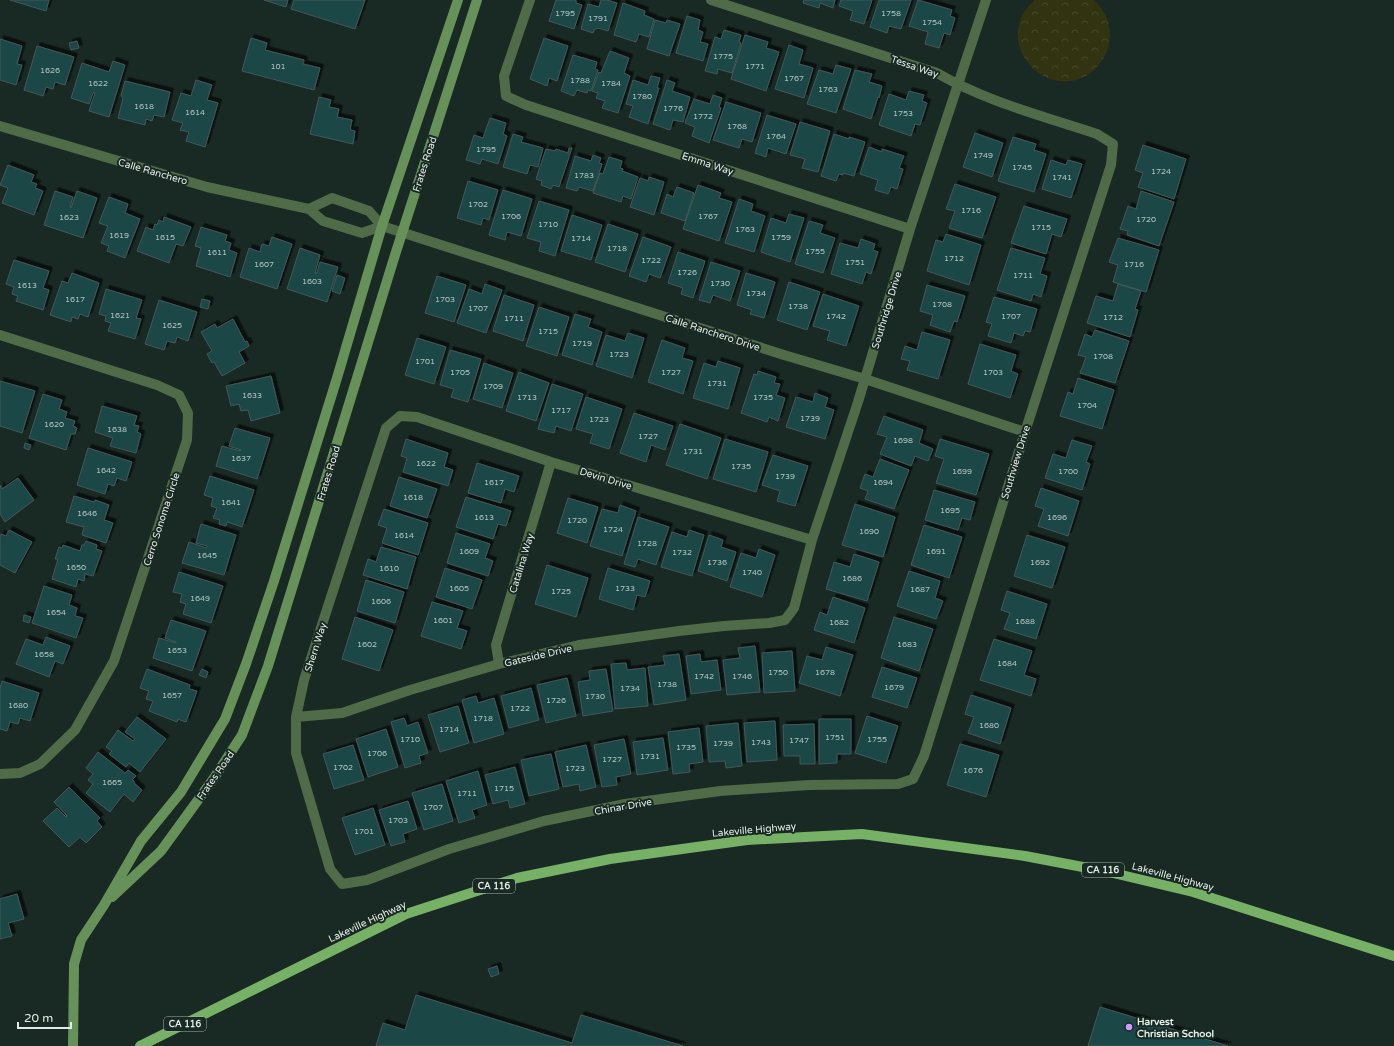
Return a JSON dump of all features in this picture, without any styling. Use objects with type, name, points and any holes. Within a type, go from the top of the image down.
[{"type":"main road","name":"Lakeville Highway","points":[[140,1046],[406,914],[516,878],[615,858],[746,840],[862,834],[1025,856],[1109,872],[1193,892],[1394,956]]},
{"type":"street","name":"Frates Road","points":[[73,1046],[74,964],[81,940],[104,905],[141,841],[181,792],[226,719],[276,574],[337,378],[382,226],[458,0]]},
{"type":"street","name":"Frates Road","points":[[104,905],[161,851],[214,778],[242,736],[268,666],[402,232],[477,0]]},
{"type":"street","name":"Emma Way","points":[[530,0],[504,76],[506,96],[533,108],[910,229]]},
{"type":"street","name":"Tessa Way","points":[[711,0],[937,73],[980,95],[1097,134],[1113,144]]},
{"type":"street","name":"Southridge Drive","points":[[785,620],[794,608],[812,540],[865,379],[910,229],[986,0]]},
{"type":"street","name":"Calle Ranchero","points":[[0,126],[207,187],[309,210],[323,221],[362,233],[382,226]]},
{"type":"street","name":"Southview Drive","points":[[913,779],[924,756],[1025,432],[1111,165],[1113,144]]},
{"type":"street","points":[[309,210],[332,198],[369,211],[382,226],[402,232]]},
{"type":"street","name":"Calle Ranchero Drive","points":[[402,232],[865,379],[1025,432]]},
{"type":"street","name":"Cerro Sonoma Circle","points":[[0,335],[157,385],[178,395],[188,413],[187,440],[114,661],[75,730],[40,764],[20,773],[0,774]]},
{"type":"street","name":"Devin Drive","points":[[400,416],[417,417],[551,462],[812,540]]},
{"type":"street","name":"Shern Way","points":[[342,884],[330,868],[296,753],[296,717],[304,680],[386,428],[400,416]]},
{"type":"street","name":"Catalina Way","points":[[499,664],[496,645],[551,462]]},
{"type":"street","name":"Gateside Drive","points":[[296,717],[342,713],[410,690],[499,664],[578,646],[678,631],[724,626],[768,624],[785,620]]},
{"type":"street","name":"Chinar Drive","points":[[342,884],[368,880],[448,849],[544,821],[625,804],[720,791],[809,785],[898,784],[913,779]]},
{"type":"green space","points":[[1034,0],[1094,0],[1108,20],[1110,38],[1105,55],[1094,70],[1079,79],[1064,81],[1049,78],[1035,70],[1025,59],[1019,44],[1018,29],[1024,12]]},
{"type":"building","points":[[10,0],[49,0],[46,11]]},
{"type":"building","points":[[264,0],[288,0],[286,7]]},
{"type":"building","points":[[294,0],[365,0],[355,29],[291,9]]},
{"type":"building","points":[[556,0],[576,0],[576,3],[582,5],[574,29],[549,21]]},
{"type":"building","points":[[601,0],[617,3],[608,31],[598,28],[594,30],[593,33],[581,29],[588,4],[599,7]]},
{"type":"building","points":[[804,0],[835,0],[833,8],[820,3],[819,8],[803,3]]},
{"type":"building","points":[[841,0],[872,0],[864,24],[850,20],[853,11],[839,6]]},
{"type":"building","points":[[879,0],[911,0],[901,29],[889,26],[887,33],[870,27]]},
{"type":"building","points":[[918,0],[952,10],[950,16],[955,18],[950,35],[944,33],[939,48],[925,44],[928,32],[909,26]]},
{"type":"building","points":[[623,3],[645,11],[644,15],[654,19],[649,37],[639,34],[636,42],[614,35]]},
{"type":"building","points":[[687,16],[700,20],[698,30],[703,32],[700,42],[708,44],[703,61],[676,53]]},
{"type":"building","points":[[655,20],[666,23],[667,20],[680,24],[669,56],[647,49]]},
{"type":"building","points":[[724,30],[741,35],[739,42],[741,43],[732,73],[718,69],[717,74],[705,71],[715,37],[721,39]]},
{"type":"building","points":[[745,35],[768,42],[766,48],[779,52],[766,91],[731,79]]},
{"type":"building","points":[[251,38],[267,43],[265,50],[304,60],[303,64],[320,68],[314,90],[242,71]]},
{"type":"building","points":[[544,38],[568,46],[557,81],[549,78],[547,86],[530,79]]},
{"type":"building","points":[[0,39],[22,46],[17,64],[22,65],[16,85],[0,80]]},
{"type":"building","points":[[77,41],[79,48],[71,50],[69,43]]},
{"type":"building","points":[[789,45],[803,50],[799,64],[813,68],[804,98],[775,89]]},
{"type":"building","points":[[37,46],[74,57],[65,85],[55,82],[53,89],[46,87],[43,96],[24,90]]},
{"type":"building","points":[[610,51],[629,58],[624,73],[630,76],[618,113],[602,108],[605,101],[596,98],[598,93],[592,91],[599,72],[601,73]]},
{"type":"building","points":[[573,55],[597,62],[595,69],[598,70],[591,91],[588,90],[587,93],[577,90],[574,96],[561,91]]},
{"type":"building","points":[[113,61],[125,65],[109,117],[89,111],[95,93],[93,93],[89,104],[71,98],[82,63],[109,72]]},
{"type":"building","points":[[836,65],[851,69],[836,113],[807,104],[819,70],[833,74]]},
{"type":"building","points":[[855,70],[872,74],[869,82],[882,86],[871,119],[843,109]]},
{"type":"building","points":[[651,76],[660,78],[657,88],[659,88],[648,124],[629,117],[633,106],[626,104],[633,80],[648,85]]},
{"type":"building","points":[[196,80],[212,85],[207,100],[218,103],[205,147],[186,141],[189,132],[180,130],[183,123],[172,120],[181,93],[191,96]]},
{"type":"building","points":[[667,80],[675,83],[672,91],[690,97],[683,122],[673,120],[670,130],[653,124]]},
{"type":"building","points":[[125,81],[170,92],[164,117],[154,115],[152,121],[146,119],[145,125],[118,118]]},
{"type":"building","points":[[909,91],[924,95],[922,101],[927,103],[920,125],[915,124],[911,136],[879,125],[889,94],[906,100]]},
{"type":"building","points":[[713,95],[722,98],[719,107],[721,108],[709,143],[692,136],[695,127],[685,123],[694,99],[710,104]]},
{"type":"building","points":[[319,97],[331,100],[329,107],[339,109],[337,117],[352,120],[350,130],[355,131],[353,144],[310,134]]},
{"type":"building","points":[[726,102],[761,113],[752,142],[742,139],[739,148],[713,140]]},
{"type":"building","points":[[767,115],[796,124],[786,154],[768,148],[766,157],[755,153]]},
{"type":"building","points":[[490,118],[506,123],[503,134],[507,136],[498,164],[482,159],[480,164],[466,160],[474,135],[483,138]]},
{"type":"building","points":[[800,122],[830,131],[818,172],[802,168],[805,159],[790,155]]},
{"type":"building","points":[[975,133],[1003,143],[992,177],[963,167]]},
{"type":"building","points":[[513,134],[523,137],[521,142],[543,148],[538,167],[530,165],[527,174],[503,167]]},
{"type":"building","points":[[834,134],[865,142],[854,176],[843,173],[843,175],[839,174],[836,181],[821,176]]},
{"type":"building","points":[[1013,137],[1036,144],[1034,150],[1046,154],[1034,192],[998,181]]},
{"type":"building","points":[[1143,145],[1186,159],[1174,199],[1138,187],[1143,173],[1135,170]]},
{"type":"building","points":[[869,147],[882,152],[882,149],[904,156],[899,168],[903,169],[897,189],[891,187],[888,194],[875,190],[878,180],[860,174]]},
{"type":"building","points":[[569,148],[572,148],[559,187],[553,185],[551,189],[541,185],[542,181],[536,179],[546,149],[555,151],[556,149],[568,153]]},
{"type":"building","points":[[593,155],[601,158],[599,163],[602,164],[593,191],[579,187],[577,191],[566,188],[575,156],[591,161]]},
{"type":"building","points":[[609,157],[622,161],[620,168],[623,169],[622,171],[638,177],[631,199],[623,196],[621,202],[593,193],[600,173],[603,174]]},
{"type":"building","points":[[1051,160],[1066,165],[1068,160],[1082,164],[1071,198],[1042,189]]},
{"type":"building","points":[[8,165],[34,175],[31,182],[37,184],[35,188],[43,191],[34,215],[2,203],[8,188],[0,185]]},
{"type":"building","points":[[649,177],[664,182],[654,215],[630,207],[640,178],[648,181]]},
{"type":"building","points":[[468,181],[498,190],[489,220],[483,218],[481,225],[457,218]]},
{"type":"building","points":[[955,184],[996,197],[982,238],[949,228],[955,211],[946,209]]},
{"type":"building","points":[[698,185],[721,193],[719,198],[732,202],[719,241],[683,229]]},
{"type":"building","points":[[677,187],[694,193],[685,221],[661,213],[667,194],[673,197]]},
{"type":"building","points":[[503,190],[532,199],[521,236],[507,232],[505,240],[489,235]]},
{"type":"building","points":[[55,191],[73,197],[71,208],[77,191],[97,198],[83,238],[44,225]]},
{"type":"building","points":[[1141,191],[1174,202],[1159,246],[1127,235],[1128,231],[1120,229],[1128,206],[1136,209]]},
{"type":"building","points":[[109,197],[128,204],[125,213],[140,219],[125,258],[107,251],[109,246],[101,243],[108,226],[99,223]]},
{"type":"building","points":[[739,199],[753,204],[751,211],[765,216],[754,252],[725,243]]},
{"type":"building","points":[[539,201],[569,210],[555,256],[539,251],[541,242],[527,238]]},
{"type":"building","points":[[1024,206],[1067,219],[1061,237],[1052,234],[1046,254],[1011,243]]},
{"type":"building","points":[[789,214],[804,218],[790,262],[761,252],[771,218],[786,223]]},
{"type":"building","points":[[572,215],[602,225],[591,260],[561,251]]},
{"type":"building","points":[[164,217],[191,227],[183,246],[176,244],[169,263],[137,251],[146,227],[153,230],[155,224],[157,225],[159,220],[163,222]]},
{"type":"building","points":[[809,221],[823,225],[820,233],[835,238],[823,273],[795,264]]},
{"type":"building","points":[[608,224],[638,234],[625,272],[595,262]]},
{"type":"building","points":[[201,227],[227,235],[225,241],[231,243],[229,250],[237,253],[230,277],[196,266],[201,248],[195,246]]},
{"type":"building","points":[[946,234],[981,245],[969,285],[927,271],[936,240],[943,242]]},
{"type":"building","points":[[272,237],[292,244],[277,289],[240,277],[249,248],[260,252],[262,244],[269,246]]},
{"type":"building","points":[[643,237],[671,247],[660,278],[649,274],[646,282],[629,276]]},
{"type":"building","points":[[1118,238],[1159,250],[1146,292],[1113,282],[1118,265],[1109,262]]},
{"type":"building","points":[[861,239],[875,244],[873,250],[878,252],[871,274],[866,272],[862,284],[831,274],[840,243],[858,248]]},
{"type":"building","points":[[300,248],[320,255],[315,273],[317,273],[320,262],[338,267],[327,302],[287,289]]},
{"type":"building","points":[[1011,248],[1045,258],[1040,274],[1047,276],[1041,297],[1033,294],[1031,301],[997,290]]},
{"type":"building","points":[[678,252],[705,261],[693,298],[681,294],[683,288],[668,283]]},
{"type":"building","points":[[14,260],[49,271],[43,288],[49,290],[43,310],[16,301],[18,296],[12,294],[14,287],[6,284]]},
{"type":"building","points":[[711,262],[740,271],[730,301],[713,295],[710,303],[699,300]]},
{"type":"building","points":[[72,273],[99,283],[88,317],[80,314],[78,319],[72,317],[71,322],[50,315],[62,281],[68,283]]},
{"type":"building","points":[[746,273],[775,282],[764,318],[750,314],[752,310],[737,305]]},
{"type":"building","points":[[337,275],[345,278],[340,294],[332,291]]},
{"type":"building","points":[[437,276],[466,285],[454,322],[425,313]]},
{"type":"building","points":[[789,282],[820,292],[807,330],[777,320]]},
{"type":"building","points":[[485,284],[502,290],[486,333],[457,323],[469,289],[482,294]]},
{"type":"building","points":[[1118,284],[1141,291],[1135,309],[1138,310],[1130,337],[1087,323],[1096,296],[1113,301]]},
{"type":"building","points":[[927,285],[965,296],[957,322],[954,321],[950,332],[930,325],[933,315],[920,311]]},
{"type":"building","points":[[106,289],[142,300],[136,318],[141,319],[135,339],[108,331],[111,323],[105,321],[106,316],[99,314]]},
{"type":"building","points":[[823,294],[859,306],[846,346],[827,340],[830,331],[813,326]]},
{"type":"building","points":[[504,295],[534,305],[523,341],[493,331]]},
{"type":"building","points":[[994,297],[1037,309],[1030,332],[1025,331],[1023,336],[1014,333],[1011,343],[988,336],[992,324],[986,322]]},
{"type":"building","points":[[202,299],[210,301],[208,309],[200,307]]},
{"type":"building","points":[[159,300],[197,312],[188,341],[177,337],[175,343],[167,341],[164,350],[145,344]]},
{"type":"building","points":[[539,307],[569,317],[557,356],[526,346]]},
{"type":"building","points":[[575,314],[591,319],[588,327],[602,332],[592,365],[562,355]]},
{"type":"building","points":[[233,319],[245,342],[247,341],[249,346],[239,352],[245,363],[222,376],[214,362],[212,363],[207,354],[212,351],[201,332],[215,324],[217,328]]},
{"type":"building","points":[[1095,330],[1129,341],[1115,383],[1080,373],[1086,357],[1078,355],[1085,334],[1092,337]]},
{"type":"building","points":[[922,332],[950,340],[938,379],[907,370],[910,361],[901,359],[905,346],[917,350]]},
{"type":"building","points":[[628,333],[644,338],[632,378],[596,366],[606,335],[625,341]]},
{"type":"building","points":[[417,338],[446,347],[434,384],[405,375]]},
{"type":"building","points":[[662,340],[685,348],[682,358],[693,361],[683,394],[648,382]]},
{"type":"building","points":[[980,344],[1016,355],[1011,371],[1018,374],[1010,398],[968,384]]},
{"type":"building","points":[[450,350],[481,359],[468,402],[451,397],[454,389],[440,385]]},
{"type":"building","points":[[718,361],[740,368],[728,409],[693,398],[704,363],[716,367]]},
{"type":"building","points":[[484,363],[513,373],[502,408],[473,399]]},
{"type":"building","points":[[758,371],[776,377],[774,383],[780,384],[776,395],[785,398],[778,421],[769,417],[767,422],[741,413],[754,374],[757,375]]},
{"type":"building","points":[[519,372],[549,383],[536,421],[506,411]]},
{"type":"building","points":[[271,376],[280,413],[251,421],[248,410],[241,411],[239,404],[231,406],[226,386]]},
{"type":"building","points":[[1078,378],[1114,390],[1102,429],[1060,416],[1068,392],[1073,394]]},
{"type":"building","points":[[0,381],[35,391],[22,433],[0,426]]},
{"type":"building","points":[[552,384],[583,394],[571,431],[556,426],[554,433],[538,429]]},
{"type":"building","points":[[815,393],[828,398],[825,407],[834,410],[825,439],[786,427],[796,397],[813,402]]},
{"type":"building","points":[[43,394],[62,400],[59,409],[67,412],[65,418],[75,421],[73,426],[77,428],[75,434],[71,434],[66,450],[29,438]]},
{"type":"building","points":[[586,397],[622,409],[609,449],[590,443],[593,434],[576,429]]},
{"type":"building","points":[[102,406],[137,416],[134,425],[139,426],[137,432],[141,434],[136,453],[110,446],[113,438],[95,432]]},
{"type":"building","points":[[634,413],[673,426],[665,450],[651,445],[646,462],[620,453]]},
{"type":"building","points":[[884,416],[923,430],[919,443],[933,449],[928,461],[915,456],[911,466],[880,454],[887,437],[877,434]]},
{"type":"building","points":[[680,424],[721,438],[707,479],[666,465]]},
{"type":"building","points":[[235,428],[270,438],[257,479],[216,466],[222,446],[241,450],[229,446]]},
{"type":"building","points":[[406,439],[448,453],[444,467],[453,470],[448,486],[403,472],[407,458],[401,456]]},
{"type":"building","points":[[725,439],[768,452],[756,492],[713,479]]},
{"type":"building","points":[[940,439],[989,454],[976,495],[936,483],[944,459],[935,456]]},
{"type":"building","points":[[1072,440],[1092,446],[1086,462],[1090,464],[1082,490],[1045,478],[1053,454],[1066,458]]},
{"type":"building","points":[[25,443],[31,445],[29,450],[24,448]]},
{"type":"building","points":[[88,448],[132,462],[126,481],[117,478],[114,486],[108,484],[105,494],[77,485]]},
{"type":"building","points":[[773,455],[808,466],[795,506],[777,501],[780,491],[762,485]]},
{"type":"building","points":[[880,459],[909,470],[894,509],[865,499],[868,491],[860,488],[865,474],[873,477]]},
{"type":"building","points":[[477,463],[519,476],[514,492],[505,489],[501,503],[468,493]]},
{"type":"building","points":[[210,476],[254,490],[242,527],[227,522],[226,526],[219,524],[220,520],[213,518],[217,508],[211,506],[213,498],[204,495]]},
{"type":"building","points":[[399,477],[437,489],[427,518],[390,506]]},
{"type":"building","points":[[18,478],[34,500],[5,522],[0,514],[0,485],[2,489]]},
{"type":"building","points":[[1041,488],[1079,501],[1068,536],[1038,526],[1044,509],[1035,506]]},
{"type":"building","points":[[934,490],[975,502],[970,520],[962,518],[958,530],[925,520]]},
{"type":"building","points":[[74,496],[94,502],[95,500],[109,505],[104,520],[113,523],[106,543],[82,535],[84,527],[66,522]]},
{"type":"building","points":[[466,497],[511,511],[506,526],[498,524],[493,539],[456,527]]},
{"type":"building","points":[[568,498],[598,507],[587,543],[557,533]]},
{"type":"building","points":[[855,504],[895,517],[883,557],[842,545]]},
{"type":"building","points":[[620,505],[636,511],[622,556],[590,546],[602,509],[618,513]]},
{"type":"building","points":[[384,509],[428,523],[418,555],[382,543],[387,528],[378,525]]},
{"type":"building","points":[[638,517],[669,527],[656,565],[638,559],[635,567],[624,564]]},
{"type":"building","points":[[201,524],[236,535],[224,575],[182,563],[189,542],[206,548],[207,546],[196,543]]},
{"type":"building","points":[[924,525],[962,537],[949,578],[911,565]]},
{"type":"building","points":[[9,530],[32,542],[15,573],[0,565],[0,536],[1,534],[6,536]]},
{"type":"building","points":[[689,530],[704,535],[692,576],[661,567],[672,532],[687,537]]},
{"type":"building","points":[[456,533],[490,544],[485,558],[493,561],[488,576],[447,563]]},
{"type":"building","points":[[709,535],[723,540],[721,547],[736,552],[727,581],[698,571]]},
{"type":"building","points":[[1027,535],[1065,547],[1052,588],[1014,576]]},
{"type":"building","points":[[86,541],[97,545],[96,549],[102,551],[93,576],[85,574],[84,581],[78,579],[76,587],[52,579],[58,559],[55,559],[59,547],[62,548],[63,545],[80,551],[82,545],[84,545]]},
{"type":"building","points":[[381,547],[416,557],[407,589],[363,575],[368,559],[376,562]]},
{"type":"building","points":[[759,549],[775,555],[762,597],[730,587],[741,553],[756,558]]},
{"type":"building","points":[[854,554],[879,562],[867,601],[826,589],[834,562],[850,567]]},
{"type":"building","points":[[547,565],[588,578],[576,617],[535,604]]},
{"type":"building","points":[[445,568],[482,580],[472,609],[436,597]]},
{"type":"building","points":[[608,568],[650,581],[645,597],[637,595],[633,610],[599,599]]},
{"type":"building","points":[[909,571],[940,581],[935,598],[943,601],[936,619],[897,606]]},
{"type":"building","points":[[179,572],[223,586],[211,623],[183,614],[186,604],[180,602],[182,594],[173,592]]},
{"type":"building","points":[[366,580],[404,592],[395,623],[357,611]]},
{"type":"building","points":[[44,586],[72,595],[69,605],[77,608],[75,616],[83,618],[76,638],[32,623]]},
{"type":"building","points":[[1007,591],[1047,604],[1036,639],[1004,629],[1010,613],[1001,610]]},
{"type":"building","points":[[833,597],[865,608],[854,643],[814,630],[820,612],[827,615]]},
{"type":"building","points":[[432,602],[463,611],[457,628],[467,631],[461,649],[421,636]]},
{"type":"building","points":[[24,615],[31,617],[29,623],[23,621]]},
{"type":"building","points":[[355,617],[393,630],[379,671],[342,659]]},
{"type":"building","points":[[894,617],[933,629],[919,671],[881,658]]},
{"type":"building","points":[[171,620],[206,631],[192,671],[153,658],[159,638],[176,643],[165,638]]},
{"type":"building","points":[[46,637],[70,646],[63,664],[55,661],[49,677],[16,664],[26,639],[43,645]]},
{"type":"building","points":[[994,639],[1032,651],[1024,675],[1036,679],[1031,696],[980,680]]},
{"type":"building","points":[[755,646],[760,692],[727,695],[723,660],[740,658],[738,648]]},
{"type":"building","points":[[826,647],[853,655],[840,696],[799,683],[807,656],[822,660]]},
{"type":"building","points":[[792,651],[795,691],[764,693],[762,653]]},
{"type":"building","points":[[679,654],[686,700],[654,705],[648,667],[665,665],[663,656]]},
{"type":"building","points":[[700,654],[701,662],[717,660],[721,690],[691,694],[686,656]]},
{"type":"building","points":[[626,663],[627,670],[645,668],[648,706],[615,709],[611,664]]},
{"type":"building","points":[[882,667],[917,678],[907,708],[872,697]]},
{"type":"building","points":[[147,669],[190,685],[189,689],[197,691],[186,722],[178,719],[177,722],[149,711],[153,701],[146,699],[149,691],[140,688]]},
{"type":"building","points":[[202,669],[208,672],[206,678],[199,675]]},
{"type":"building","points":[[606,669],[613,711],[583,716],[578,682],[590,680],[589,671]]},
{"type":"building","points":[[567,678],[576,716],[546,723],[537,685]]},
{"type":"building","points":[[2,681],[39,693],[30,721],[20,718],[18,724],[10,722],[7,731],[0,729],[0,688]]},
{"type":"building","points":[[531,688],[539,720],[509,728],[501,696]]},
{"type":"building","points":[[971,695],[1011,708],[1000,744],[968,733],[974,717],[965,714]]},
{"type":"building","points":[[476,696],[478,703],[494,698],[504,734],[474,743],[462,700]]},
{"type":"building","points":[[458,706],[469,743],[440,752],[428,715]]},
{"type":"building","points":[[867,716],[898,726],[886,763],[855,753]]},
{"type":"building","points":[[137,717],[166,739],[140,772],[129,763],[126,767],[109,754],[112,751],[106,747],[118,730],[133,741],[135,739],[125,732]]},
{"type":"building","points":[[404,718],[407,726],[418,722],[428,753],[419,756],[421,763],[405,768],[391,722]]},
{"type":"building","points":[[819,719],[851,719],[851,754],[837,754],[837,763],[819,764]]},
{"type":"building","points":[[775,721],[777,760],[747,762],[744,723]]},
{"type":"building","points":[[738,723],[742,766],[726,768],[725,761],[709,762],[706,726]]},
{"type":"building","points":[[814,724],[815,764],[800,764],[800,756],[784,756],[783,725]]},
{"type":"building","points":[[699,728],[703,762],[689,764],[690,772],[673,774],[668,732]]},
{"type":"building","points":[[386,729],[398,767],[368,777],[356,739]]},
{"type":"building","points":[[663,738],[668,770],[637,775],[633,742]]},
{"type":"building","points":[[624,739],[631,774],[616,777],[617,785],[602,787],[594,745]]},
{"type":"building","points":[[960,744],[999,755],[986,797],[947,785]]},
{"type":"building","points":[[353,745],[364,780],[334,789],[323,754]]},
{"type":"building","points":[[586,745],[596,787],[580,791],[579,784],[563,787],[555,752]]},
{"type":"building","points":[[98,752],[125,773],[128,770],[136,776],[132,780],[142,790],[133,802],[124,794],[110,812],[86,793],[93,784],[88,780],[93,774],[86,768]]},
{"type":"building","points":[[551,754],[559,789],[529,796],[521,760]]},
{"type":"building","points":[[515,767],[525,804],[510,808],[508,800],[493,804],[485,775]]},
{"type":"building","points":[[478,771],[487,805],[472,810],[475,818],[459,823],[446,781]]},
{"type":"building","points":[[442,784],[453,821],[424,830],[412,793]]},
{"type":"building","points":[[69,787],[100,818],[97,821],[102,827],[86,843],[80,837],[69,847],[43,821],[57,808],[66,817],[67,816],[54,802]]},
{"type":"building","points":[[408,801],[417,829],[403,834],[405,842],[391,846],[379,810]]},
{"type":"building","points":[[373,808],[385,845],[355,855],[342,818]]},
{"type":"building","points":[[17,894],[24,919],[8,923],[12,936],[0,939],[0,899]]},
{"type":"building","points":[[497,966],[499,974],[491,977],[488,969]]},
{"type":"building","points":[[416,995],[572,1043],[581,1015],[683,1046],[376,1046],[383,1023],[405,1030]]},
{"type":"building","name":"Harvest Christian School","points":[[1100,1007],[1228,1046],[1088,1046]]},
{"type":"place","name":"Harvest Christian School","points":[[1129,1027]]}]
